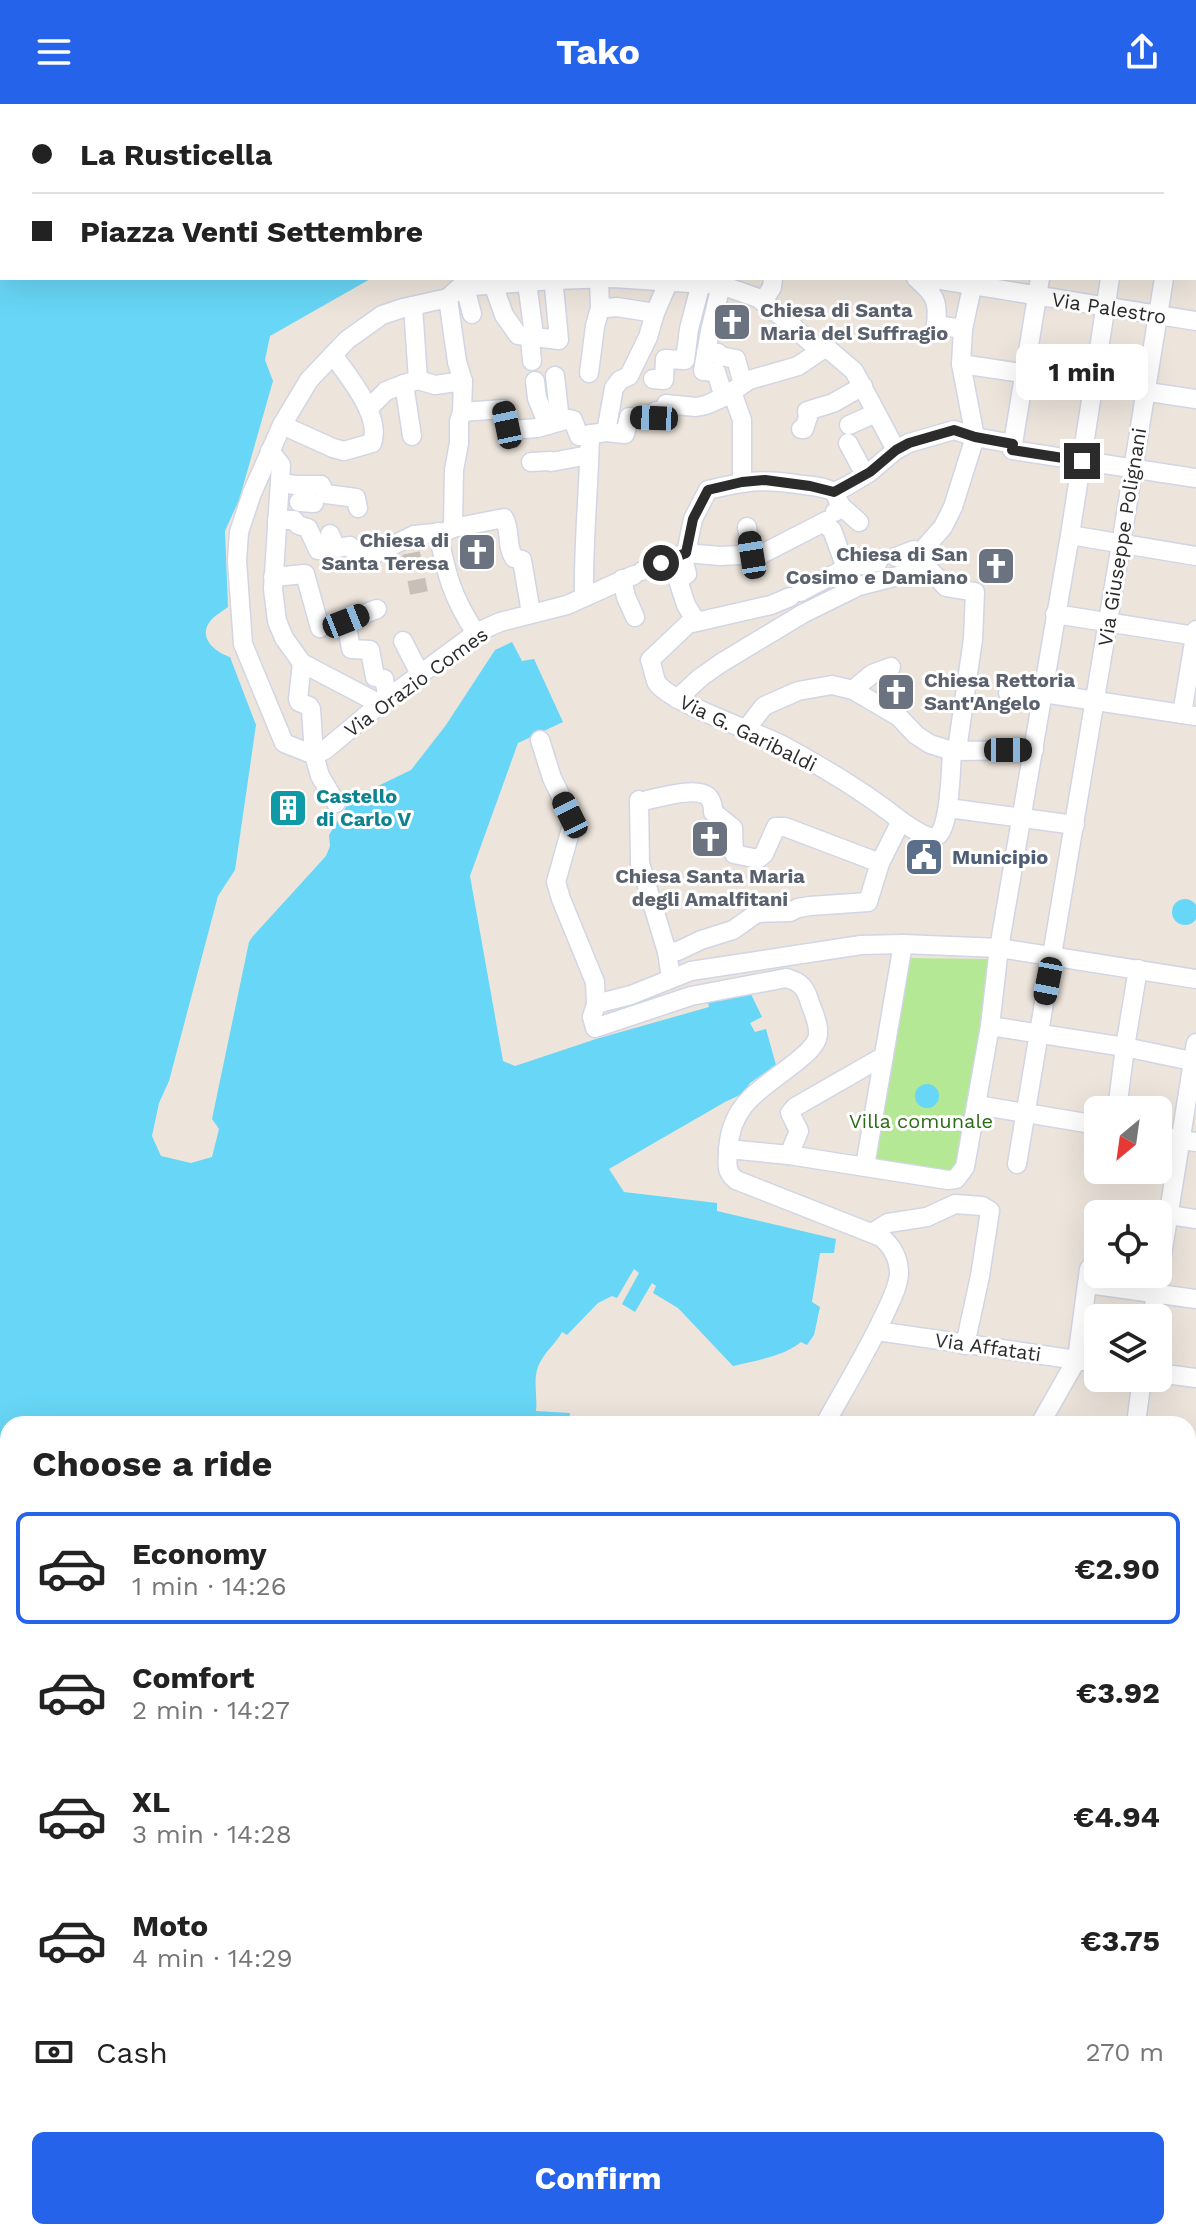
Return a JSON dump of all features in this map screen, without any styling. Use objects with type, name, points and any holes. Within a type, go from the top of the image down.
[{"type":"street","points":[[314,755],[284,743],[243,644],[237,561],[239,532],[252,493],[282,425],[309,380],[347,340],[382,315],[448,298],[455,290],[465,287],[590,280]]},
{"type":"street","points":[[589,373],[584,351],[600,308],[599,280]]},
{"type":"street","points":[[653,280],[721,285],[758,298],[820,351]]},
{"type":"street","points":[[763,302],[773,280]]},
{"type":"street","points":[[918,280],[931,291],[937,303],[936,325],[963,329]]},
{"type":"street","name":"Via Palestro","points":[[950,280],[1039,288],[1105,307],[1196,321]]},
{"type":"street","points":[[728,1149],[789,1155],[948,1180],[956,1179],[965,1167],[1110,280]]},
{"type":"street","name":"Via Giuseppe Polignani","points":[[1017,1164],[1164,280]]},
{"type":"street","points":[[677,699],[721,663],[793,619],[859,586],[898,576],[921,558],[953,507],[975,437],[961,364],[963,329],[973,282]]},
{"type":"street","points":[[527,283],[533,327],[530,338],[532,361]]},
{"type":"street","points":[[607,433],[614,388],[620,380],[629,376],[648,337],[668,283]]},
{"type":"street","points":[[653,379],[664,380],[665,359],[685,360],[701,283]]},
{"type":"street","points":[[493,284],[504,315],[518,335],[559,340],[553,284]]},
{"type":"street","points":[[721,285],[706,353],[736,359],[733,391],[742,420],[742,482]]},
{"type":"street","points":[[465,287],[472,314]]},
{"type":"street","points":[[1012,447],[1039,288]]},
{"type":"street","points":[[448,298],[457,362],[463,381],[459,443],[445,530],[450,585],[459,609],[476,633]]},
{"type":"street","points":[[412,436],[413,306]]},
{"type":"street","points":[[606,308],[655,313]]},
{"type":"street","points":[[576,601],[583,550],[589,455],[607,433],[629,417],[654,418],[656,411],[664,412],[666,404],[696,407],[798,366],[827,348],[854,371],[896,450]]},
{"type":"street","points":[[282,425],[344,451],[369,445],[374,439],[369,408],[333,355]]},
{"type":"street","points":[[961,364],[1196,399]]},
{"type":"street","points":[[554,423],[555,376]]},
{"type":"street","points":[[369,408],[383,394],[411,382],[435,385],[463,381]]},
{"type":"street","points":[[535,381],[537,398],[554,423]]},
{"type":"street","points":[[801,429],[804,429],[808,417],[807,411],[833,403],[863,386]]},
{"type":"street","points":[[462,412],[503,409],[511,430],[537,428],[569,419],[573,420],[579,436],[607,433]]},
{"type":"street","points":[[865,475],[849,434],[876,413]]},
{"type":"street","points":[[684,554],[762,554],[832,511],[865,475],[896,450],[954,430],[1012,447],[1082,461],[1196,478]]},
{"type":"street","points":[[270,451],[281,465],[282,483],[277,520],[273,577],[273,589],[277,621],[284,638],[302,663],[384,701],[384,679],[375,677],[370,650],[351,649],[331,626],[305,574],[273,577]]},
{"type":"street","points":[[531,462],[589,455]]},
{"type":"street","points":[[859,522],[832,511],[785,482],[742,482],[708,490],[693,519],[684,554],[687,574],[678,580],[686,605],[696,621],[771,605],[846,568],[914,550],[946,587],[975,592],[973,639],[948,808],[1075,825]]},
{"type":"street","points":[[282,483],[321,485],[326,494],[356,498],[358,508]]},
{"type":"street","points":[[832,511],[832,530],[846,568]]},
{"type":"street","points":[[277,520],[294,520],[308,528],[318,550],[332,539],[336,548],[350,546],[358,556],[409,545],[445,530],[504,518],[511,553],[514,558],[522,560],[531,613]]},
{"type":"street","points":[[747,527],[752,555]]},
{"type":"street","points":[[1070,535],[1196,556]]},
{"type":"street","name":"Via Orazio Comes","points":[[314,755],[325,750],[384,701],[476,633],[500,622],[576,601],[684,554]]},
{"type":"street","points":[[633,575],[626,597],[635,617]]},
{"type":"street","points":[[331,626],[377,609]]},
{"type":"street","points":[[1008,693],[1043,693],[1189,715],[1196,634],[1055,614]]},
{"type":"street","name":"Via G. Garibaldi","points":[[696,621],[677,632],[650,660],[657,682],[677,699],[747,728],[813,763],[930,837],[942,833],[948,808]]},
{"type":"street","points":[[403,641],[421,676]]},
{"type":"street","points":[[302,663],[297,703],[311,709],[314,755],[320,776],[332,797]]},
{"type":"street","points":[[853,690],[872,674],[891,667]]},
{"type":"street","points":[[747,728],[764,706],[798,691],[832,685],[853,690],[899,717],[916,735],[930,744],[955,750],[1034,750]]},
{"type":"street","points":[[540,740],[572,825],[556,882],[595,982],[596,1004],[592,1017],[595,1028],[691,996],[786,978],[806,989],[818,1030],[817,1038],[799,1059],[739,1110],[729,1135],[727,1169],[736,1180],[881,1237],[890,1245],[896,1258],[899,1273],[896,1289],[877,1331],[829,1416]]},
{"type":"street","points":[[671,978],[667,952],[640,863],[643,800],[695,791],[705,795],[711,800],[713,812],[733,828],[734,854],[758,859],[764,854],[776,827],[785,827],[880,863]]},
{"type":"street","points":[[667,952],[678,951],[733,930],[757,913],[868,902],[880,863],[901,821]]},
{"type":"street","points":[[865,1166],[903,944]]},
{"type":"street","points":[[596,1004],[631,995],[691,971],[861,945],[999,948],[1196,979]]},
{"type":"street","points":[[1119,1096],[1138,969]]},
{"type":"street","points":[[990,1026],[1195,1056],[1188,1141],[1172,1203]]},
{"type":"street","points":[[789,1155],[799,1131],[790,1113],[795,1107],[884,1056]]},
{"type":"street","points":[[977,1105],[1084,1123]]},
{"type":"street","points":[[872,1233],[888,1223],[927,1217],[955,1204],[982,1206],[990,1211],[965,1345]]},
{"type":"street","points":[[1172,1215],[1196,1219]]},
{"type":"street","points":[[1045,1416],[1077,1359],[1088,1277],[1196,1299]]},
{"type":"street","points":[[1154,1304],[1157,1288]]},
{"type":"street","name":"Via Affatati","points":[[877,1331],[1084,1360]]},
{"type":"street","points":[[1172,1375],[1196,1378]]},
{"type":"street","points":[[1137,1416],[1140,1392]]},
{"type":"green space","name":"Villa comunale","points":[[905,958],[991,959],[954,1175],[868,1165]]},
{"type":"water","points":[[0,280],[368,280],[270,336],[265,360],[273,381],[239,500],[225,531],[228,607],[212,619],[206,631],[206,637],[213,647],[230,657],[256,725],[235,870],[218,896],[152,1136],[161,1156],[191,1163],[212,1157],[219,1129],[212,1119],[249,942],[326,856],[330,846],[329,835],[351,799],[411,770],[446,725],[495,650],[512,642],[522,661],[534,659],[563,722],[518,743],[470,876],[503,1061],[515,1066],[709,1007],[707,999],[750,992],[762,1017],[750,1023],[755,1032],[766,1029],[776,1065],[750,1083],[744,1093],[609,1169],[624,1192],[717,1203],[717,1211],[836,1239],[834,1253],[820,1253],[812,1302],[820,1307],[814,1335],[807,1345],[801,1342],[777,1355],[733,1366],[678,1308],[653,1293],[656,1286],[652,1283],[635,1312],[622,1304],[639,1273],[634,1269],[617,1298],[612,1296],[598,1303],[567,1335],[562,1332],[539,1365],[536,1411],[570,1413],[570,1416],[0,1416]]},
{"type":"water","points":[[1185,899],[1194,903],[1197,917],[1194,921],[1185,925],[1176,921],[1172,912],[1176,903]]},
{"type":"water","points":[[927,1084],[935,1088],[939,1096],[935,1104],[927,1108],[919,1104],[915,1096],[919,1088]]},
{"type":"tunnel","points":[[411,553],[419,593]]},
{"type":"place","name":"Chiesa di Santa Maria del Suffragio","points":[[732,322]]},
{"type":"place","name":"Chiesa di Santa Teresa","points":[[477,552]]},
{"type":"place","name":"Chiesa di San Cosimo e Damiano","points":[[996,566]]},
{"type":"place","name":"Chiesa Rettoria Sant'Angelo","points":[[896,692]]},
{"type":"place","name":"Castello di Carlo V","points":[[288,808]]},
{"type":"place","name":"Chiesa Santa Maria degli Amalfitani","points":[[710,839]]},
{"type":"place","name":"Municipio","points":[[924,857]]},
{"type":"route","points":[[661,563],[686,553],[693,519],[708,490],[765,480],[834,492],[870,472],[909,443],[954,430],[1013,444],[1012,450],[1082,461]]}]
